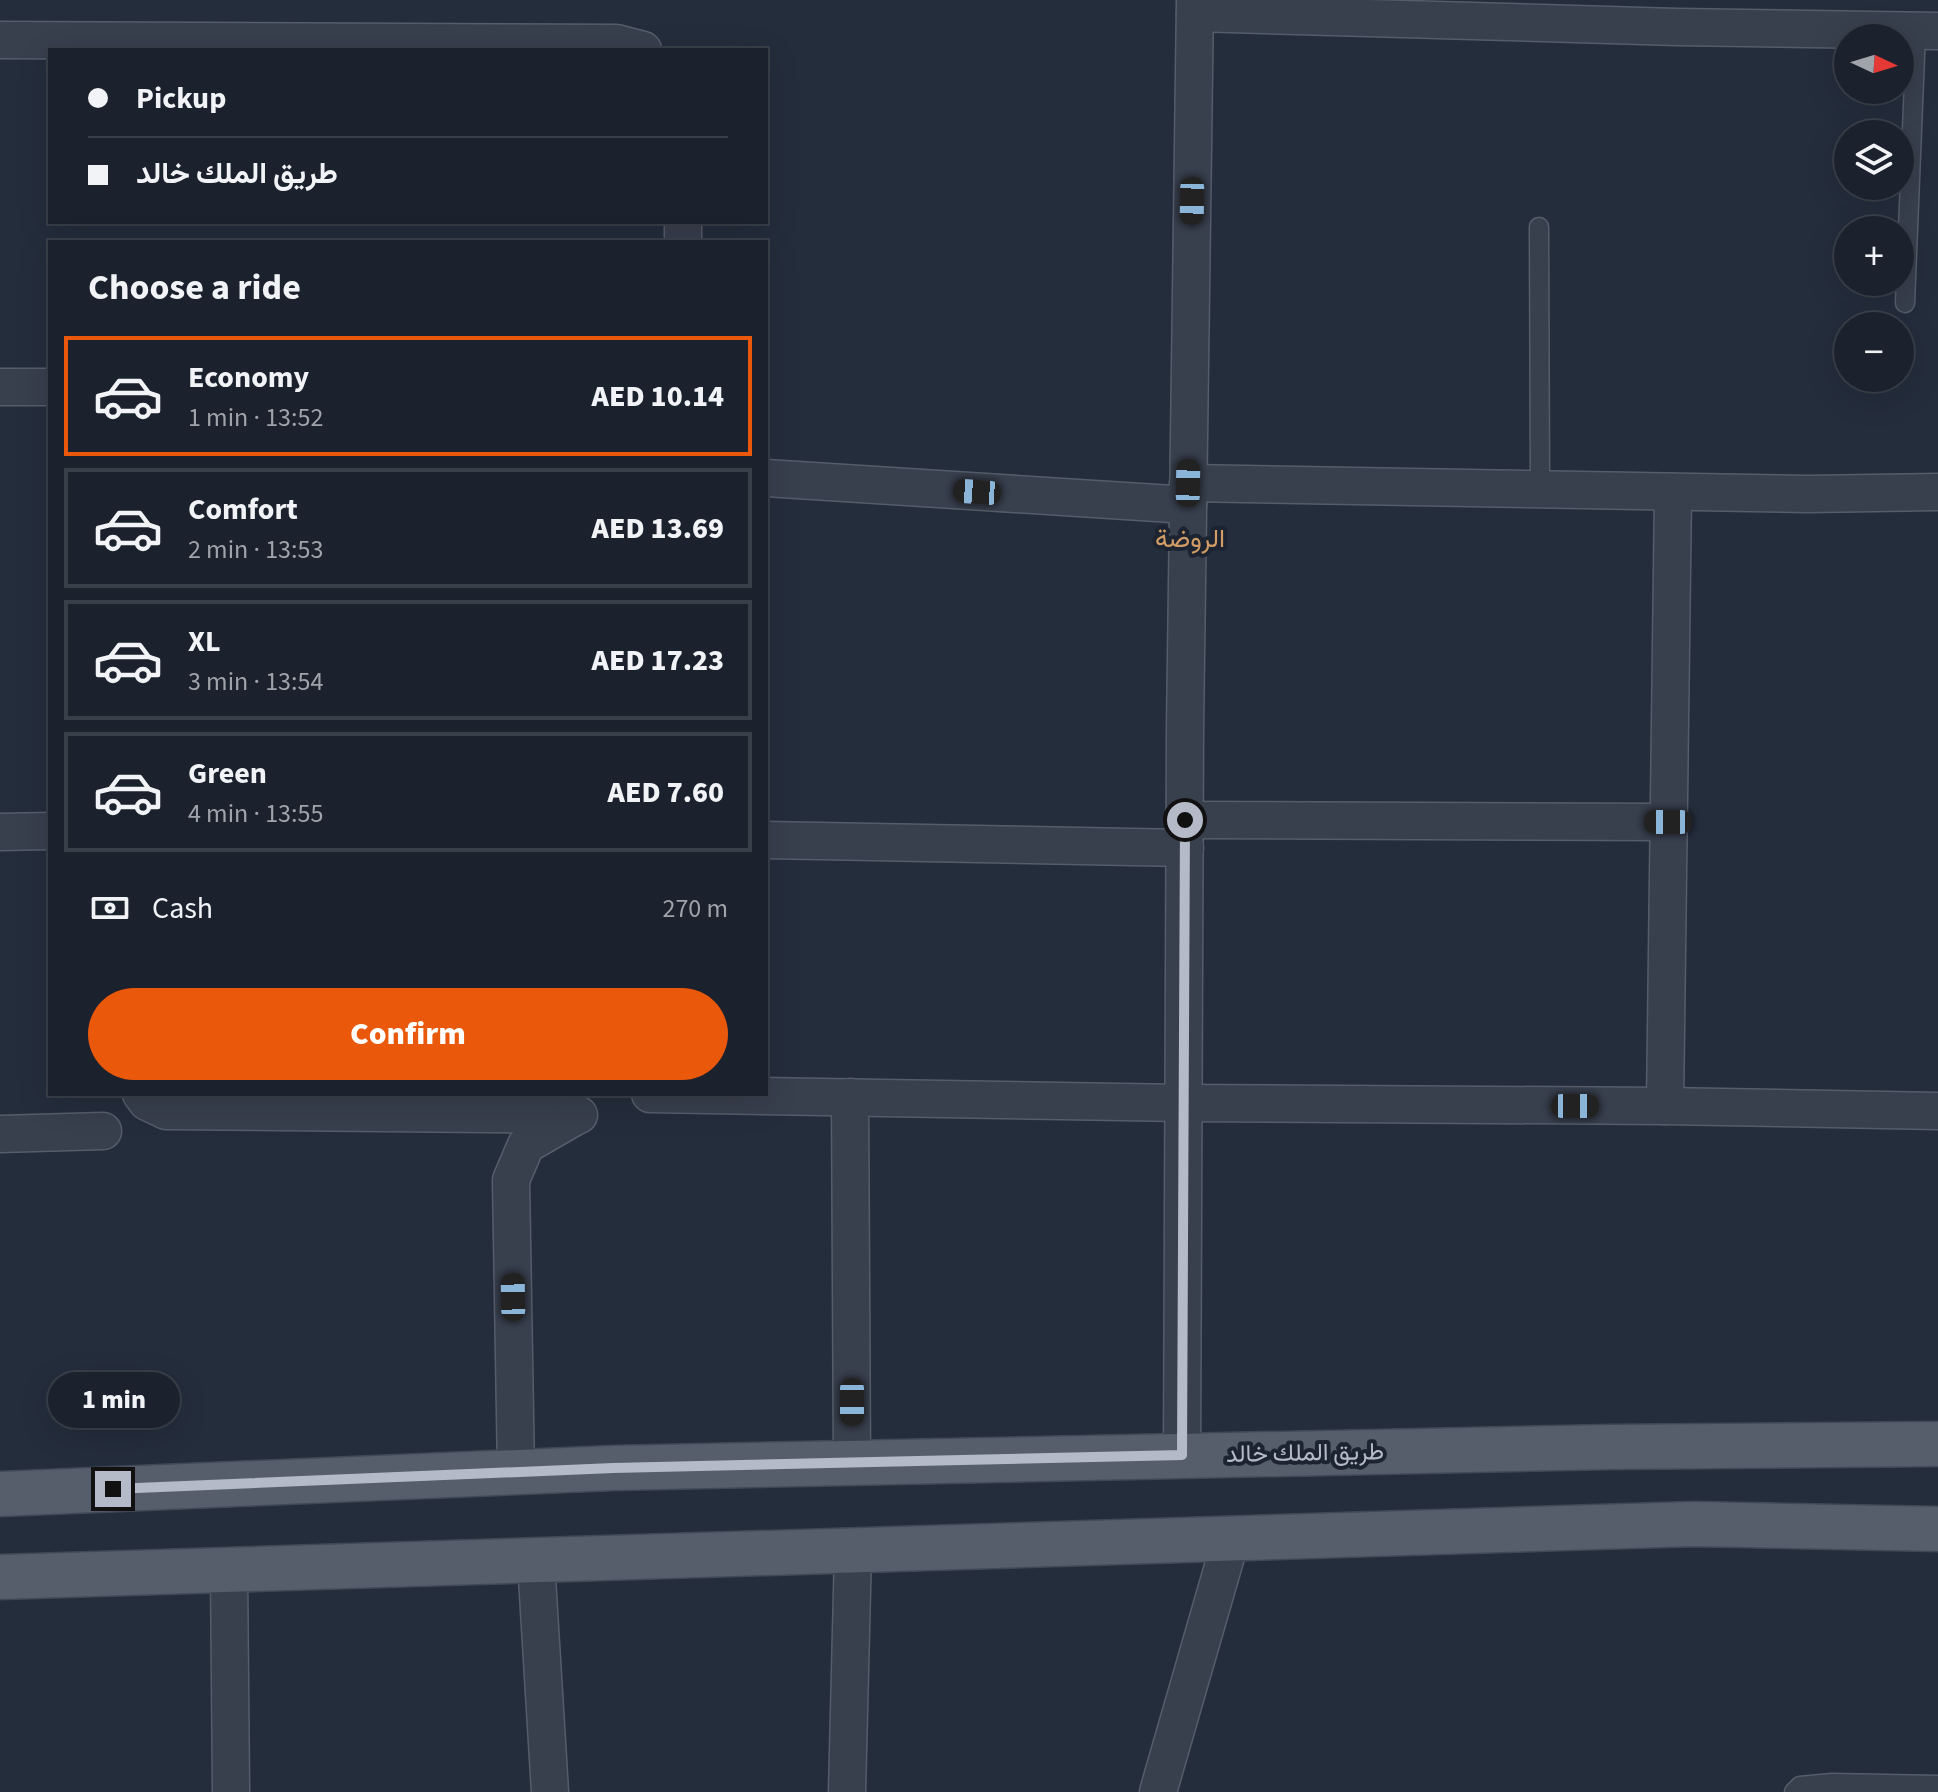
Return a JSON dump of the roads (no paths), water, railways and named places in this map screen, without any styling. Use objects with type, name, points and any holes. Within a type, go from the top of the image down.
[{"type":"main road","name":"طريق الملك خالد","points":[[0,1494],[613,1468],[1609,1447],[1938,1444]]},
{"type":"main road","points":[[0,1577],[1694,1524],[1938,1529]]},
{"type":"street","points":[[1182,1455],[1188,494],[1195,6],[1677,27],[1927,31]]},
{"type":"street","points":[[0,40],[616,43],[635,48]]},
{"type":"street","points":[[0,387],[48,387]]},
{"type":"street","points":[[768,478],[1188,494],[1540,489],[1808,494],[1938,492]]},
{"type":"street","points":[[1665,1106],[1673,492]]},
{"type":"street","points":[[768,840],[1668,822]]},
{"type":"street","points":[[0,832],[48,831]]},
{"type":"street","points":[[142,1096],[147,1102],[166,1111],[585,1104]]},
{"type":"street","points":[[768,1096],[1938,1111]]},
{"type":"street","points":[[850,1097],[852,1463]]},
{"type":"street","points":[[516,1473],[511,1180],[526,1145],[585,1104]]},
{"type":"street","points":[[0,1134],[103,1131]]},
{"type":"street","points":[[1158,1792],[1231,1539]]},
{"type":"street","points":[[847,1792],[853,1551]]},
{"type":"street","points":[[536,1561],[550,1792]]},
{"type":"street","points":[[229,1570],[231,1792]]},
{"type":"lane","points":[[1905,303],[1927,31]]},
{"type":"lane","points":[[1539,227],[1540,489]]},
{"type":"lane","points":[[1794,1792],[1800,1786],[1832,1783],[1938,1785]]},
{"type":"district","name":"الروضة","points":[[1190,538]]}]
